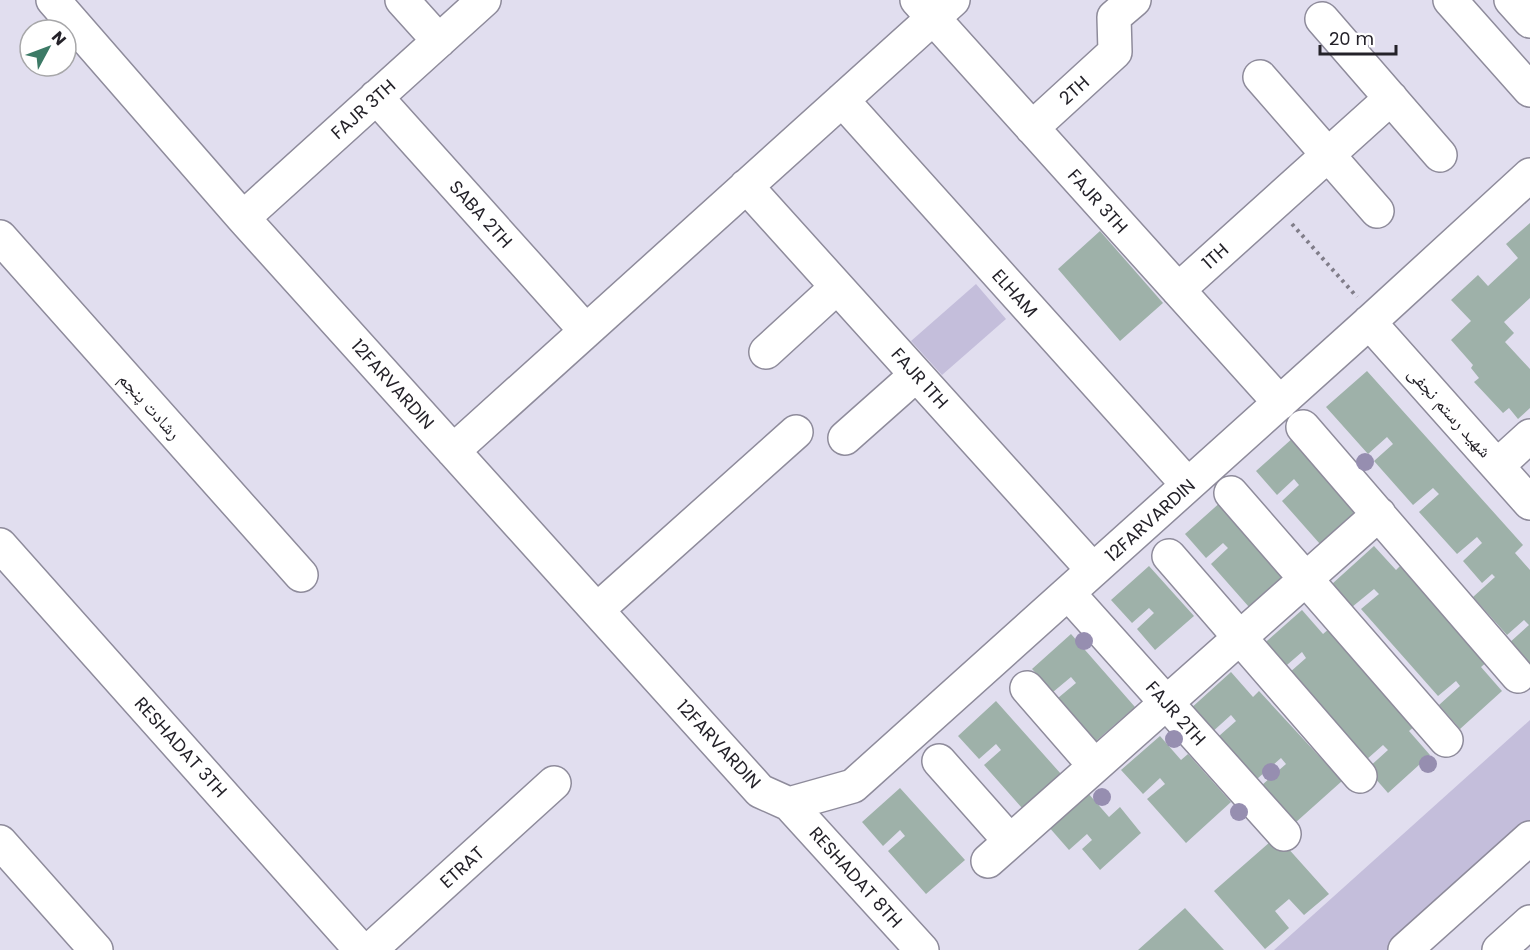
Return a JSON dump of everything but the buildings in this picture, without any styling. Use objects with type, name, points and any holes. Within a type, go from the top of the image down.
[{"type":"street","name":"12FARVARDIN","points":[[53,0],[243,218],[760,791],[789,804],[853,786],[1530,175]]},
{"type":"street","points":[[402,0],[439,41]]},
{"type":"street","name":"FAJR 3TH","points":[[243,218],[484,0]]},
{"type":"street","name":"2TH","points":[[1032,128],[1115,52],[1114,17],[1134,0]]},
{"type":"street","points":[[1450,0],[1530,90]]},
{"type":"street","points":[[1511,0],[1530,21]]},
{"type":"street","name":"FAJR 3TH","points":[[934,6],[1032,128],[1280,403]]},
{"type":"street","points":[[453,451],[842,100],[934,6]]},
{"type":"street","points":[[1322,19],[1440,154]]},
{"type":"street","points":[[1260,77],[1377,211]]},
{"type":"street","name":"SABA 2TH","points":[[376,97],[586,331]]},
{"type":"street","name":"1TH","points":[[1178,290],[1391,98]]},
{"type":"street","name":"ELHAM","points":[[842,100],[1188,485]]},
{"type":"street","name":"FAJR 1TH","points":[[746,186],[1093,570]]},
{"type":"street","name":"رشادت پنجم","points":[[0,237],[301,575]]},
{"type":"street","points":[[765,352],[837,288]]},
{"type":"street","name":"شهید رستم نجفی","points":[[1372,320],[1519,484]]},
{"type":"street","points":[[845,438],[916,375]]},
{"type":"street","points":[[1303,427],[1518,676]]},
{"type":"street","points":[[597,610],[796,432]]},
{"type":"street","points":[[1519,484],[1530,436]]},
{"type":"street","points":[[1231,493],[1446,740]]},
{"type":"street","points":[[939,761],[999,851],[1378,514]]},
{"type":"street","name":"RESHADAT 3TH","points":[[0,545],[361,950]]},
{"type":"street","points":[[1169,556],[1360,776]]},
{"type":"street","name":"FAJR 2TH","points":[[1068,593],[1284,834]]},
{"type":"street","points":[[1027,688],[1095,765]]},
{"type":"street","name":"ETRAT","points":[[370,950],[554,783]]},
{"type":"street","name":"RESHADAT 8TH","points":[[789,804],[922,950]]},
{"type":"street","points":[[1405,950],[1530,838]]},
{"type":"street","points":[[0,842],[96,950]]},
{"type":"street","points":[[1499,950],[1530,922]]},
{"type":"path","points":[[1263,213],[1372,320]]},
{"type":"shaded area","points":[[976,284],[1006,319],[942,375],[911,341]]},
{"type":"shaded area","points":[[1530,720],[1530,837],[1405,950],[1274,950]]}]
